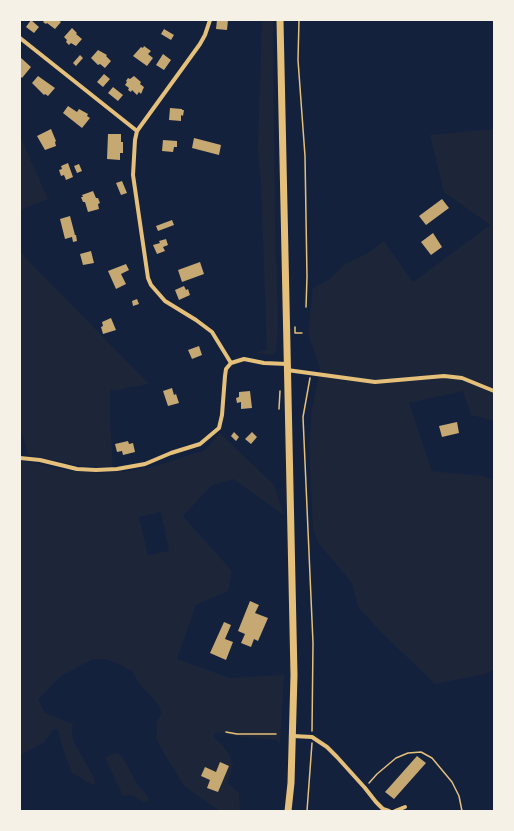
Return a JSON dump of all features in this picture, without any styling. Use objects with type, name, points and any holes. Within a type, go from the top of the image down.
[{"type":"main road","points":[[280,20],[294,675],[291,783],[288,811]]},
{"type":"street","points":[[210,20],[200,44],[137,131],[134,145],[133,175],[148,278],[151,285],[165,301],[196,320],[212,332],[231,364]]},
{"type":"street","points":[[20,38],[137,131]]},
{"type":"street","points":[[20,458],[40,460],[77,469],[117,469],[145,464],[171,453],[200,444],[219,428],[222,415],[226,369],[231,364],[244,359],[287,367],[311,374],[375,382],[444,376],[462,378],[494,392]]},
{"type":"street","points":[[293,736],[312,737],[327,747],[338,757],[376,802],[383,809],[389,811]]},
{"type":"street","points":[[395,811],[405,807]]},
{"type":"path","points":[[299,20],[298,60],[305,156],[307,277],[306,308]]},
{"type":"path","points":[[295,327],[295,333],[302,333]]},
{"type":"path","points":[[307,811],[312,737],[312,643],[303,417],[311,374]]},
{"type":"path","points":[[226,732],[237,734],[276,734]]},
{"type":"path","points":[[365,788],[377,774],[396,758],[408,753],[421,752],[432,758],[452,782],[459,796],[462,811]]},
{"type":"shaded area","points":[[262,20],[273,20],[275,221],[278,321],[276,351],[273,355],[255,353],[267,350],[261,183],[258,149]]},
{"type":"shaded area","points":[[494,129],[494,421],[471,415],[463,391],[409,403],[432,471],[482,476],[494,480],[494,669],[485,674],[435,684],[382,633],[358,607],[352,583],[319,544],[313,529],[309,447],[312,409],[320,368],[308,334],[313,288],[331,278],[345,264],[366,254],[384,241],[413,282],[490,225],[444,192],[430,135]]},
{"type":"shaded area","points":[[20,136],[48,199],[20,210]]},
{"type":"shaded area","points":[[20,252],[149,384],[110,391],[113,467],[83,466],[28,455],[20,427]]},
{"type":"shaded area","points":[[220,433],[274,485],[284,515],[233,479],[211,486],[183,516],[232,571],[228,591],[196,605],[177,659],[230,678],[284,675],[280,744],[277,740],[233,736],[218,732],[214,734],[214,737],[228,752],[233,764],[228,783],[239,793],[240,811],[220,811],[184,786],[156,738],[156,723],[162,713],[156,702],[139,683],[132,671],[106,659],[93,659],[61,676],[38,700],[45,713],[73,724],[73,740],[94,778],[95,783],[93,785],[72,773],[63,749],[58,729],[52,730],[45,742],[20,755],[20,460],[65,470],[99,473],[130,471],[159,465],[205,450]],"holes":[[[161,512],[169,551],[148,555],[139,517]]]},
{"type":"shaded area","points":[[114,753],[119,754],[123,758],[138,785],[149,799],[147,802],[144,802],[134,796],[123,796],[105,758]]},
{"type":"building","points":[[31,20],[39,27],[34,33],[26,27]]},
{"type":"building","points":[[43,20],[58,20],[61,22],[55,29],[43,22]]},
{"type":"building","points":[[217,20],[228,20],[227,30],[216,29]]},
{"type":"building","points":[[72,28],[82,39],[76,46],[71,43],[69,45],[64,37]]},
{"type":"building","points":[[164,29],[174,35],[171,40],[161,34]]},
{"type":"building","points":[[144,46],[151,51],[148,54],[153,58],[147,66],[133,56],[141,47],[143,48]]},
{"type":"building","points":[[98,50],[107,55],[106,56],[111,61],[105,68],[100,64],[98,65],[91,58]]},
{"type":"building","points":[[163,54],[171,60],[164,70],[156,65]]},
{"type":"building","points":[[80,55],[83,58],[76,66],[73,63]]},
{"type":"building","points":[[20,57],[31,67],[22,78],[20,76]]},
{"type":"building","points":[[104,74],[110,79],[103,87],[97,82]]},
{"type":"building","points":[[38,76],[55,88],[48,96],[45,94],[44,95],[32,83]]},
{"type":"building","points":[[134,76],[144,87],[141,94],[139,92],[137,95],[132,90],[131,92],[125,85],[128,78],[130,79]]},
{"type":"building","points":[[113,87],[123,95],[118,101],[108,93]]},
{"type":"building","points":[[68,106],[77,112],[79,109],[88,114],[87,116],[90,118],[82,128],[63,113]]},
{"type":"building","points":[[170,108],[184,110],[183,116],[181,115],[181,121],[169,120]]},
{"type":"building","points":[[51,129],[56,141],[56,146],[45,150],[37,136]]},
{"type":"building","points":[[108,134],[121,134],[123,153],[120,153],[120,160],[107,159]]},
{"type":"building","points":[[194,138],[221,145],[219,155],[192,148]]},
{"type":"building","points":[[163,140],[177,141],[177,147],[174,147],[173,152],[162,151]]},
{"type":"building","points":[[68,163],[73,177],[66,180],[64,175],[61,176],[59,170],[62,169],[61,166]]},
{"type":"building","points":[[79,164],[82,171],[77,173],[74,166]]},
{"type":"building","points":[[122,181],[127,193],[121,195],[116,183]]},
{"type":"building","points":[[93,191],[100,203],[98,204],[99,209],[88,212],[85,202],[83,202],[81,197],[83,197],[82,195]]},
{"type":"building","points":[[442,199],[449,208],[426,225],[419,216]]},
{"type":"building","points":[[70,216],[77,241],[73,242],[72,237],[65,239],[60,219]]},
{"type":"building","points":[[172,220],[174,225],[158,231],[156,226]]},
{"type":"building","points":[[433,233],[442,247],[431,255],[421,242]]},
{"type":"building","points":[[166,239],[168,245],[163,247],[165,251],[157,254],[153,245]]},
{"type":"building","points":[[91,251],[94,263],[83,265],[80,254]]},
{"type":"building","points":[[200,262],[204,274],[182,282],[178,270]]},
{"type":"building","points":[[126,264],[129,270],[121,274],[126,284],[116,289],[108,271]]},
{"type":"building","points":[[184,286],[186,290],[188,289],[190,295],[179,300],[175,290]]},
{"type":"building","points":[[137,299],[139,304],[133,306],[132,301]]},
{"type":"building","points":[[111,318],[116,330],[103,334],[101,327],[103,326],[102,322]]},
{"type":"building","points":[[199,346],[202,355],[192,359],[188,350]]},
{"type":"building","points":[[172,388],[179,403],[168,406],[163,391]]},
{"type":"building","points":[[250,391],[252,408],[241,409],[241,402],[237,403],[236,398],[239,397],[239,392]]},
{"type":"building","points":[[457,422],[459,433],[442,437],[439,426]]},
{"type":"building","points":[[234,432],[239,437],[236,441],[231,436]]},
{"type":"building","points":[[252,432],[257,437],[251,444],[245,439]]},
{"type":"building","points":[[128,441],[129,444],[133,443],[135,452],[123,455],[122,451],[117,452],[115,444]]},
{"type":"building","points":[[250,601],[259,605],[255,613],[268,618],[258,641],[254,639],[251,647],[241,643],[245,634],[238,631]]},
{"type":"building","points":[[224,622],[231,625],[225,639],[233,642],[226,660],[210,653]]},
{"type":"building","points":[[417,756],[426,763],[394,799],[385,792]]},
{"type":"building","points":[[220,762],[229,766],[218,792],[207,788],[210,780],[201,776],[205,767],[216,772]]}]
